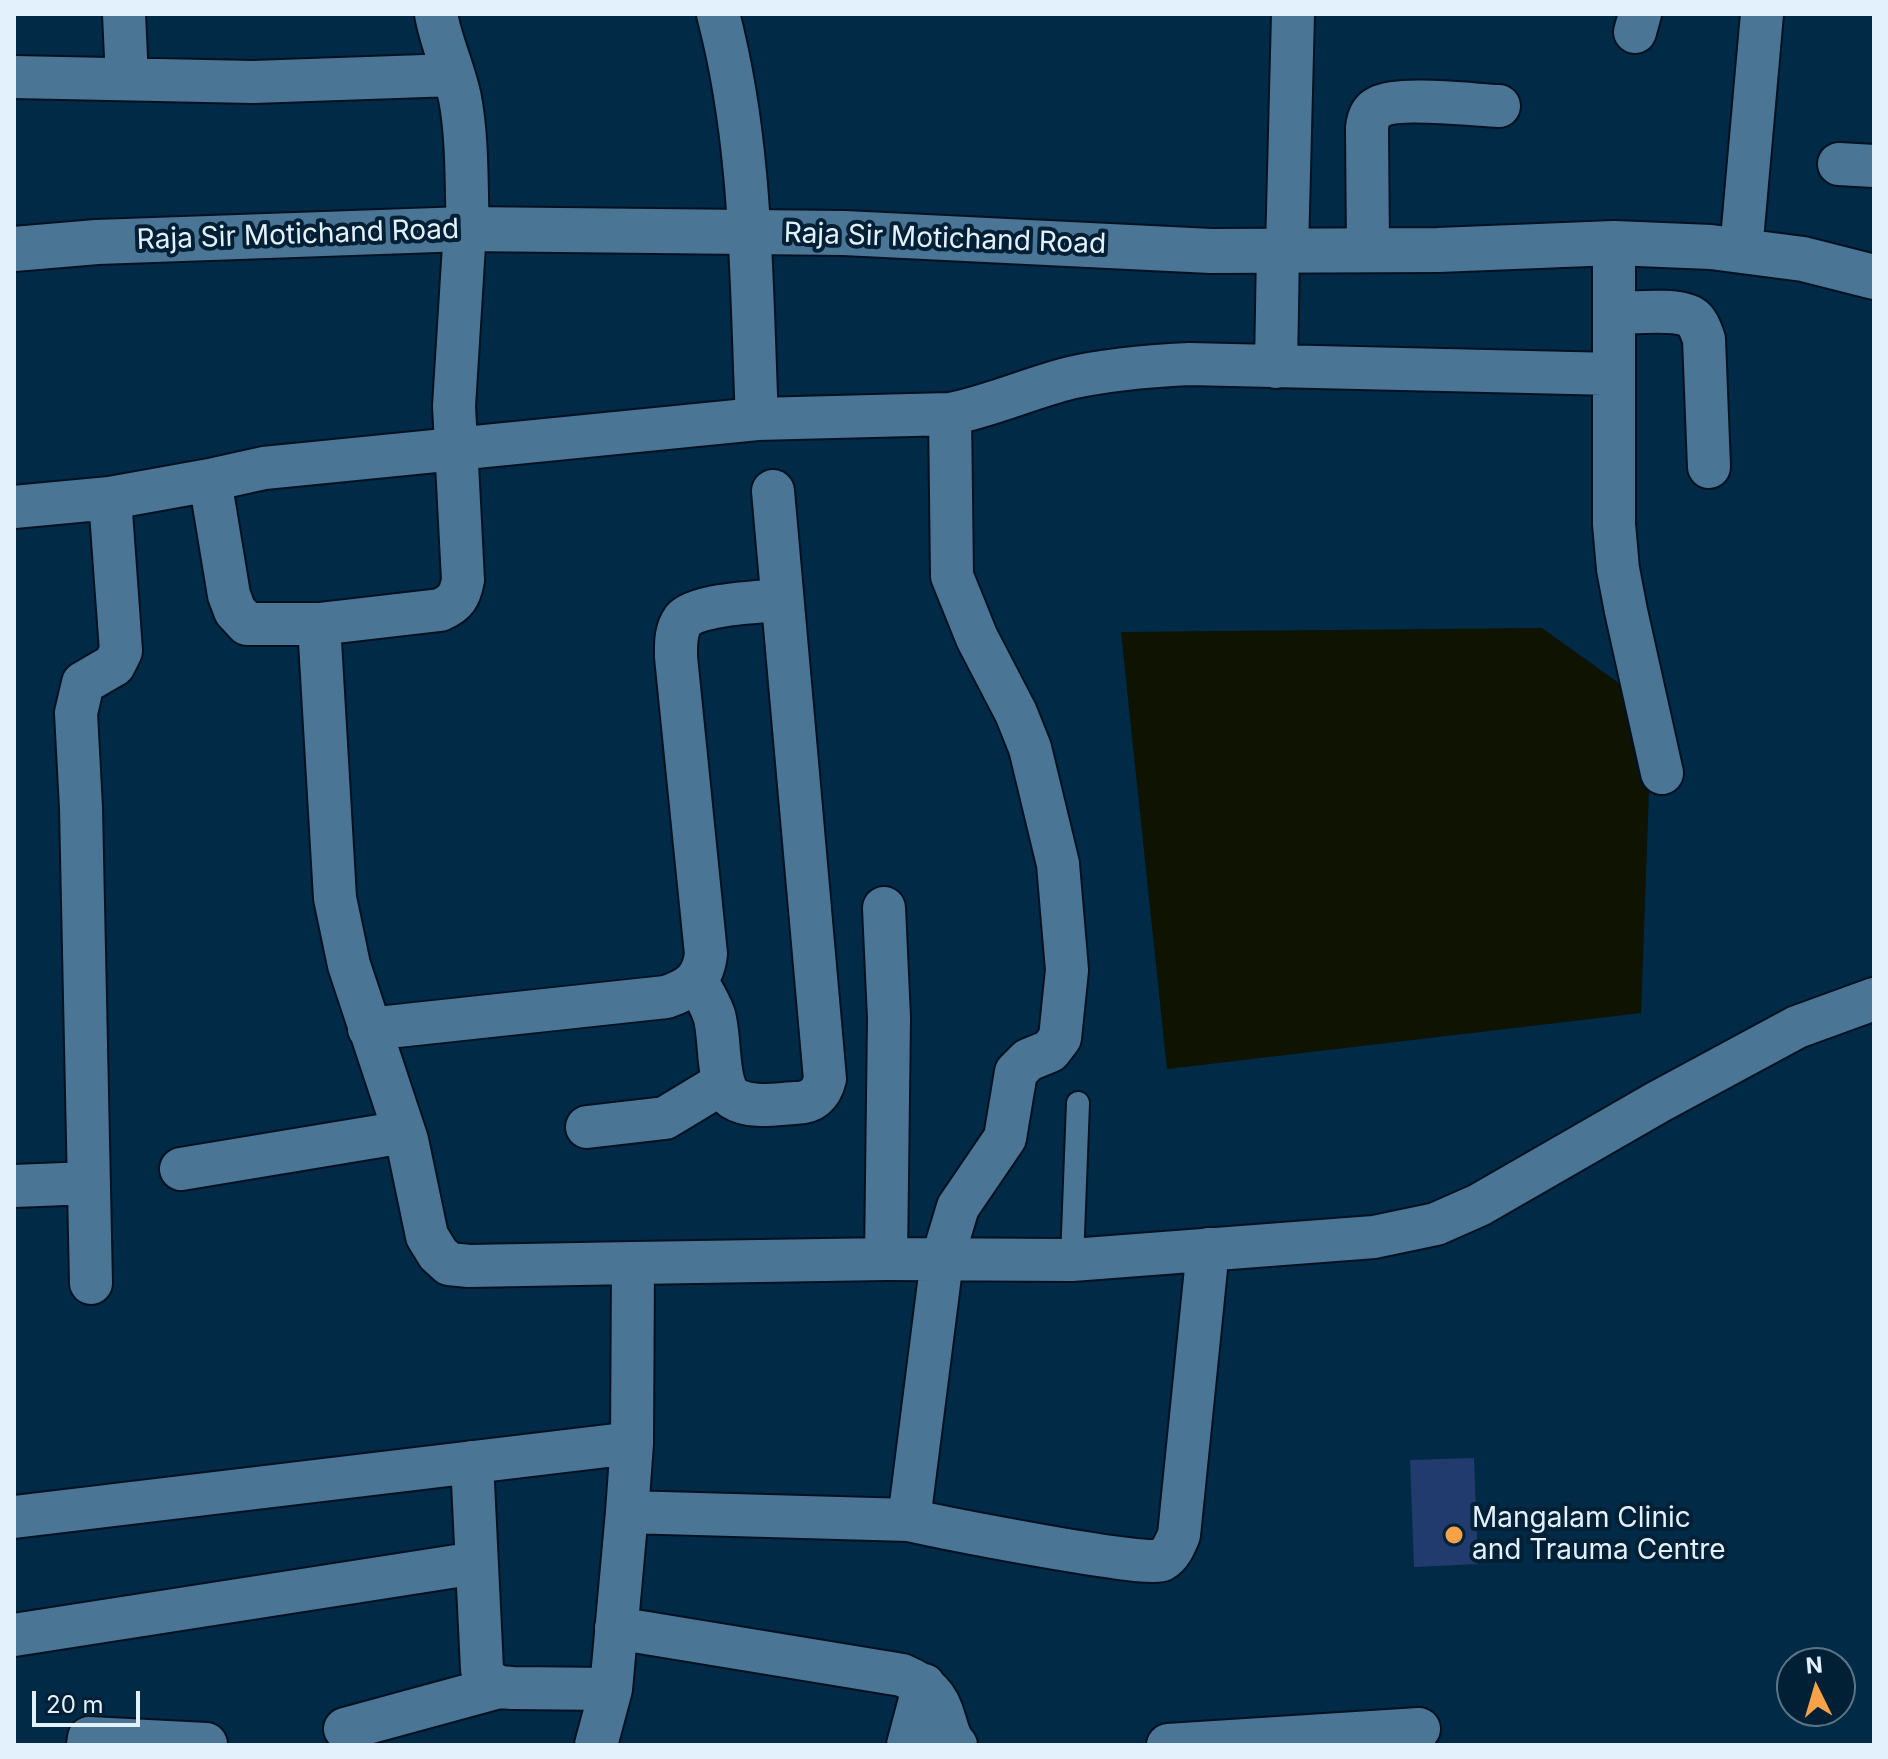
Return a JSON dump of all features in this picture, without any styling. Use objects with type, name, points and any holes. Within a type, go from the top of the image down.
[{"type":"street","points":[[124,14],[127,79]]},
{"type":"street","points":[[210,480],[229,595],[235,611],[247,624],[319,624],[440,610],[453,604],[460,594],[463,580],[454,448],[455,364],[466,230],[463,122],[436,14]]},
{"type":"street","points":[[718,14],[739,119],[749,231],[757,419]]},
{"type":"street","points":[[1276,367],[1293,14]]},
{"type":"street","points":[[1741,251],[1762,14]]},
{"type":"street","points":[[14,77],[253,82],[453,75]]},
{"type":"street","points":[[1368,250],[1367,128],[1369,117],[1376,108],[1397,102],[1499,106]]},
{"type":"street","name":"Raja Sir Motichand Road","points":[[14,249],[97,242],[466,230],[749,231],[1211,251],[1614,243],[1711,247],[1803,259],[1874,277]]},
{"type":"street","points":[[1614,243],[1614,524],[1618,569],[1662,773]]},
{"type":"street","points":[[1614,313],[1678,313],[1691,317],[1699,325],[1704,339],[1709,467]]},
{"type":"street","points":[[14,507],[110,498],[264,468],[454,448],[757,419],[950,414],[979,408],[1068,379],[1112,370],[1189,364],[1614,374]]},
{"type":"street","points":[[909,1520],[942,1260],[958,1207],[1005,1138],[1016,1072],[1028,1060],[1050,1051],[1060,1038],[1067,970],[1058,864],[1030,748],[1016,713],[977,638],[952,576],[950,414]]},
{"type":"street","points":[[697,982],[714,1015],[723,1083],[729,1096],[742,1103],[801,1103],[813,1099],[822,1091],[825,1079],[773,491]]},
{"type":"street","points":[[91,1283],[81,808],[76,713],[83,683],[114,665],[121,651],[110,498]]},
{"type":"street","points":[[369,1029],[666,997],[684,991],[697,982],[706,954],[676,637],[682,621],[690,614],[782,600]]},
{"type":"street","points":[[319,624],[335,898],[349,965],[404,1132],[427,1236],[438,1254],[449,1264],[1072,1260],[1374,1237],[1436,1224],[1479,1205],[1658,1102],[1797,1027],[1874,999]]},
{"type":"street","points":[[884,908],[889,1033],[886,1259]]},
{"type":"street","points":[[587,1127],[665,1118],[723,1083]]},
{"type":"street","points":[[181,1169],[404,1132]]},
{"type":"street","points":[[14,1186],[89,1183]]},
{"type":"street","points":[[627,1512],[909,1520],[1091,1553],[1150,1562],[1161,1560],[1173,1550],[1179,1535],[1208,1249]]},
{"type":"street","points":[[596,1745],[611,1689],[627,1512],[632,1443],[633,1263]]},
{"type":"street","points":[[14,1517],[632,1443]]},
{"type":"street","points":[[472,1462],[482,1669],[485,1679],[499,1687]]},
{"type":"street","points":[[14,1635],[476,1563]]},
{"type":"street","points":[[616,1628],[902,1675],[924,1685],[941,1705],[950,1739],[956,1745]]},
{"type":"street","points":[[908,1745],[924,1685]]},
{"type":"street","points":[[345,1729],[499,1687],[611,1689]]},
{"type":"street","points":[[1168,1745],[1419,1729]]},
{"type":"street","points":[[88,1745],[89,1738],[206,1744]]},
{"type":"lane","points":[[1072,1260],[1078,1103]]},
{"type":"shaded area","points":[[1542,628],[1652,707],[1641,1013],[1167,1069],[1121,632]]},
{"type":"building","points":[[1474,1458],[1478,1564],[1414,1567],[1410,1460]]},
{"type":"place","name":"Mangalam Clinic and Trauma Centre","points":[[1454,1535]]}]
